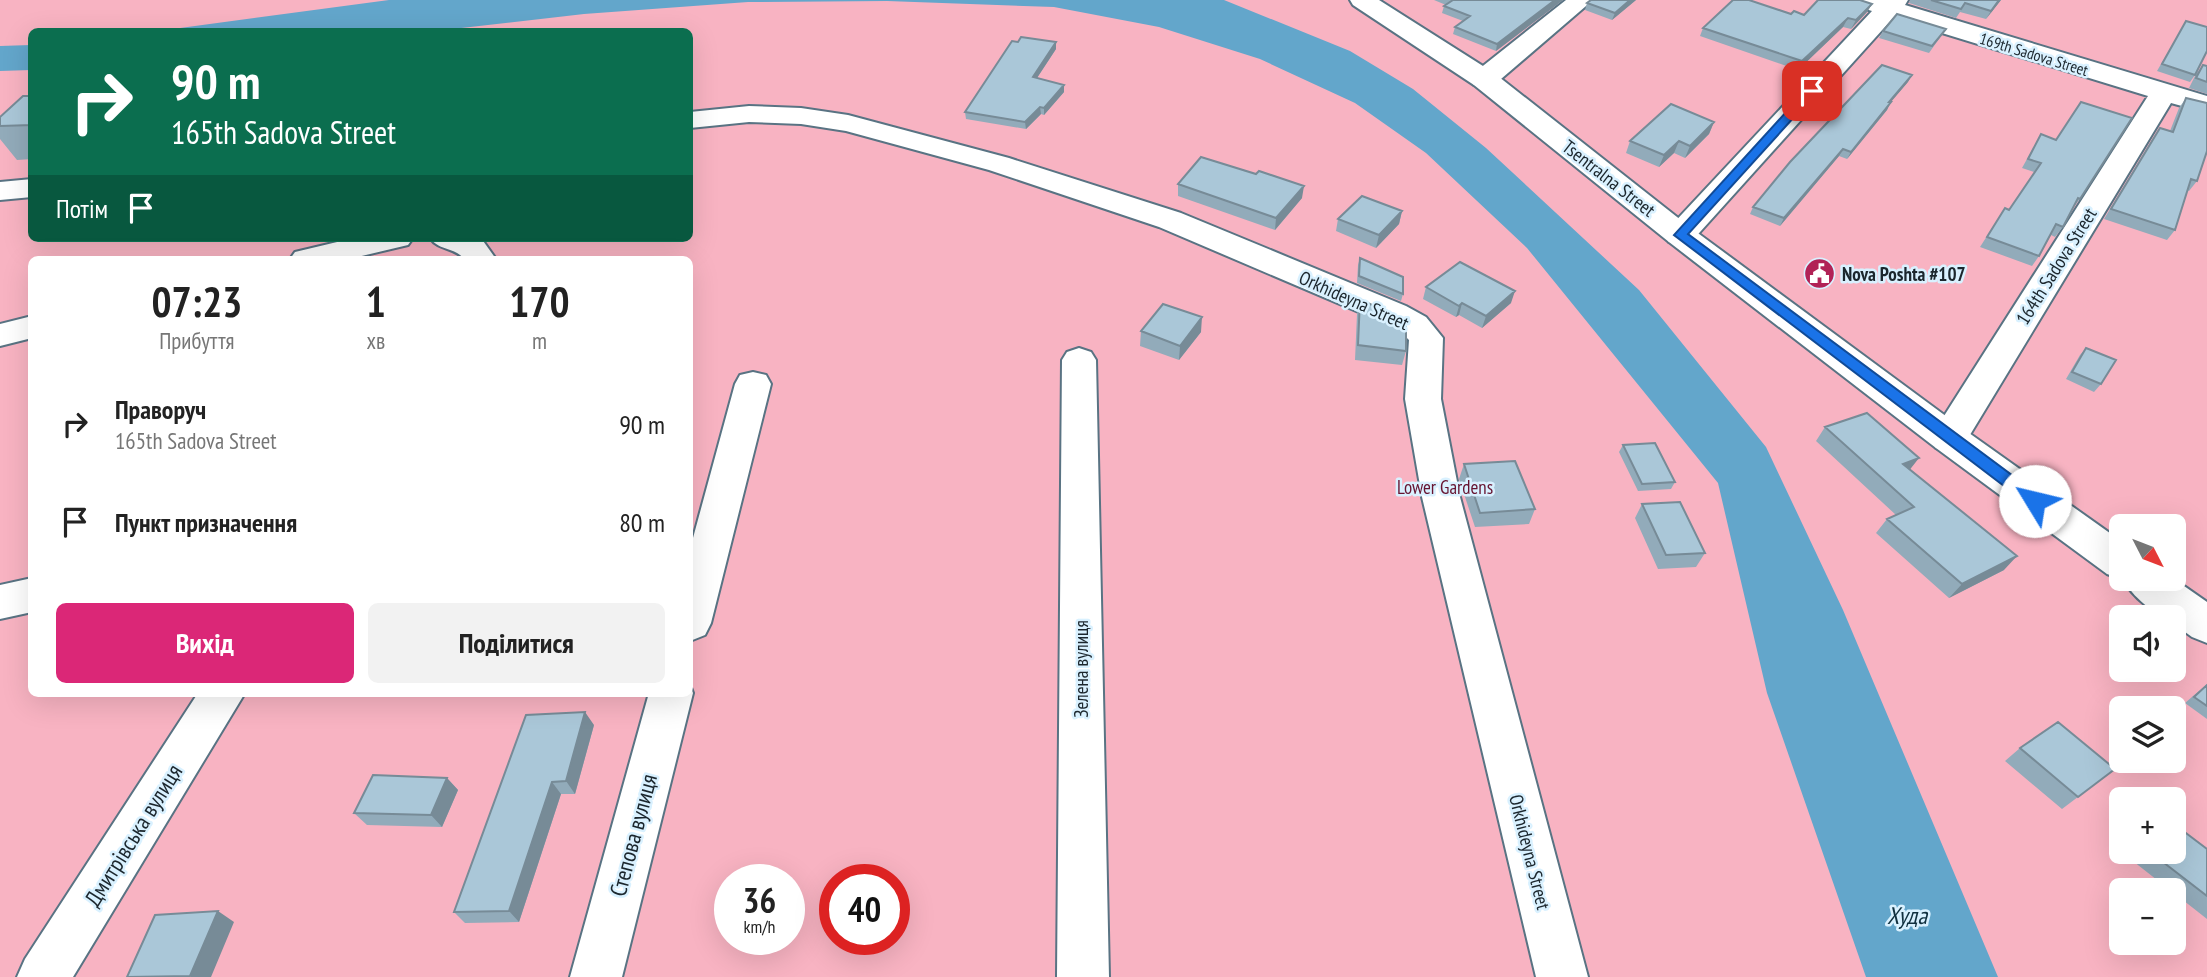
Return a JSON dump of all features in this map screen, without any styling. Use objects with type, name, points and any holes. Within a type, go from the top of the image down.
[{"type":"street","name":"Tsentralna Street","points":[[1362,0],[1483,79],[1680,235],[1948,438],[2109,554]]},
{"type":"street","points":[[1483,79],[1581,0]]},
{"type":"street","name":"169th Sadova Street","points":[[1861,0],[1892,4],[2162,93],[2207,105]]},
{"type":"street","points":[[1680,235],[1892,4]]},
{"type":"street","name":"164th Sadova Street","points":[[1948,438],[2162,93]]},
{"type":"street","name":"Orkhideyna Street","points":[[693,120],[749,114],[801,116],[848,123],[999,164],[1170,220],[1394,314],[1414,325],[1426,338],[1423,399],[1441,497],[1562,977]]},
{"type":"street","points":[[0,191],[28,188]]},
{"type":"street","points":[[319,256],[380,242]]},
{"type":"street","points":[[460,242],[470,245],[478,256]]},
{"type":"street","points":[[0,335],[28,328]]},
{"type":"street","name":"Зелена вулиця","points":[[1079,360],[1083,977]]},
{"type":"street","points":[[693,612],[753,384]]},
{"type":"street","points":[[2161,592],[2207,625]]},
{"type":"street","points":[[0,602],[28,596]]},
{"type":"street","name":"Дмитрівська вулиця","points":[[43,977],[220,697]]},
{"type":"street","name":"Степова вулиця","points":[[596,977],[670,697]]},
{"type":"green space","name":"Lower Gardens","points":[[0,0],[2207,0],[2207,977],[0,977]]},
{"type":"water","name":"Худа","points":[[389,0],[1224,0],[1350,51],[1413,89],[1486,148],[1639,290],[1766,447],[1843,610],[1998,977],[1866,977],[1767,693],[1718,483],[1527,248],[1426,153],[1355,103],[1260,59],[1159,27],[1054,7],[887,1],[748,2],[584,14],[461,28],[180,28]]},
{"type":"water","points":[[28,45],[28,70],[0,71],[0,46]]},
{"type":"building","points":[[1453,0],[1555,0],[1497,44],[1455,27],[1470,16],[1444,6]]},
{"type":"building","points":[[1591,0],[1630,0],[1615,13],[1587,3]]},
{"type":"building","points":[[1733,0],[1749,0],[1791,14],[1794,11],[1804,15],[1818,0],[1860,0],[1872,4],[1856,20],[1848,18],[1802,61],[1703,28]]},
{"type":"building","points":[[1931,0],[1999,0],[1991,11],[1965,3],[1961,9]]},
{"type":"building","points":[[1897,14],[1946,29],[1932,46],[1883,31]]},
{"type":"building","points":[[2186,21],[2207,27],[2207,51],[2195,75],[2162,64]]},
{"type":"building","points":[[1021,37],[1056,42],[1033,77],[1064,85],[1044,108],[1040,107],[1025,122],[965,112],[1012,41],[1018,42]]},
{"type":"building","points":[[1882,65],[1912,75],[1851,152],[1843,149],[1784,218],[1753,207],[1790,162]]},
{"type":"building","points":[[2203,65],[2207,66],[2207,82],[2196,78]]},
{"type":"building","points":[[23,96],[28,96],[28,125],[0,126],[0,117]]},
{"type":"building","points":[[2186,98],[2207,103],[2207,151],[2197,181],[2191,179],[2175,230],[2111,209],[2160,128],[2173,132]]},
{"type":"building","points":[[2081,102],[2132,118],[2080,199],[2078,198],[2063,227],[2056,224],[2039,256],[1987,237],[2005,208],[2009,210],[2041,163],[2028,159],[2041,134],[2056,140]]},
{"type":"building","points":[[1671,104],[1714,122],[1690,146],[1679,141],[1664,155],[1630,141]]},
{"type":"building","points":[[1201,157],[1256,174],[1259,171],[1304,186],[1276,218],[1178,184]]},
{"type":"building","points":[[1362,196],[1402,211],[1379,235],[1338,219]]},
{"type":"building","points":[[1360,258],[1403,277],[1403,294],[1359,276]]},
{"type":"building","points":[[1460,262],[1515,291],[1486,316],[1462,303],[1459,306],[1426,287]]},
{"type":"building","points":[[1360,299],[1406,322],[1406,351],[1358,345]]},
{"type":"building","points":[[1163,304],[1202,317],[1180,346],[1141,331]]},
{"type":"building","points":[[2086,348],[2116,360],[2101,384],[2072,372]]},
{"type":"building","points":[[1867,413],[1919,458],[1903,464],[2017,556],[1962,584],[1887,519],[1914,507],[1825,427]]},
{"type":"building","points":[[1655,443],[1675,482],[1642,484],[1623,445]]},
{"type":"building","points":[[1515,461],[1535,509],[1480,513],[1464,464]]},
{"type":"building","points":[[1680,502],[1705,553],[1666,555],[1642,504]]},
{"type":"building","points":[[2207,685],[2207,706],[2194,697]]},
{"type":"building","points":[[585,712],[566,781],[552,782],[509,911],[454,912],[526,715]]},
{"type":"building","points":[[2058,722],[2109,764],[2110,773],[2078,797],[2020,748]]},
{"type":"building","points":[[373,775],[447,778],[431,815],[354,813]]},
{"type":"building","points":[[2186,833],[2207,849],[2207,896],[2166,864],[2186,864]]},
{"type":"building","points":[[218,911],[190,976],[127,977],[155,915]]},
{"type":"place","name":"Nova Poshta #107","points":[[1819,274]]},
{"type":"route","points":[[1812,91],[1680,235],[2035,501]]}]
